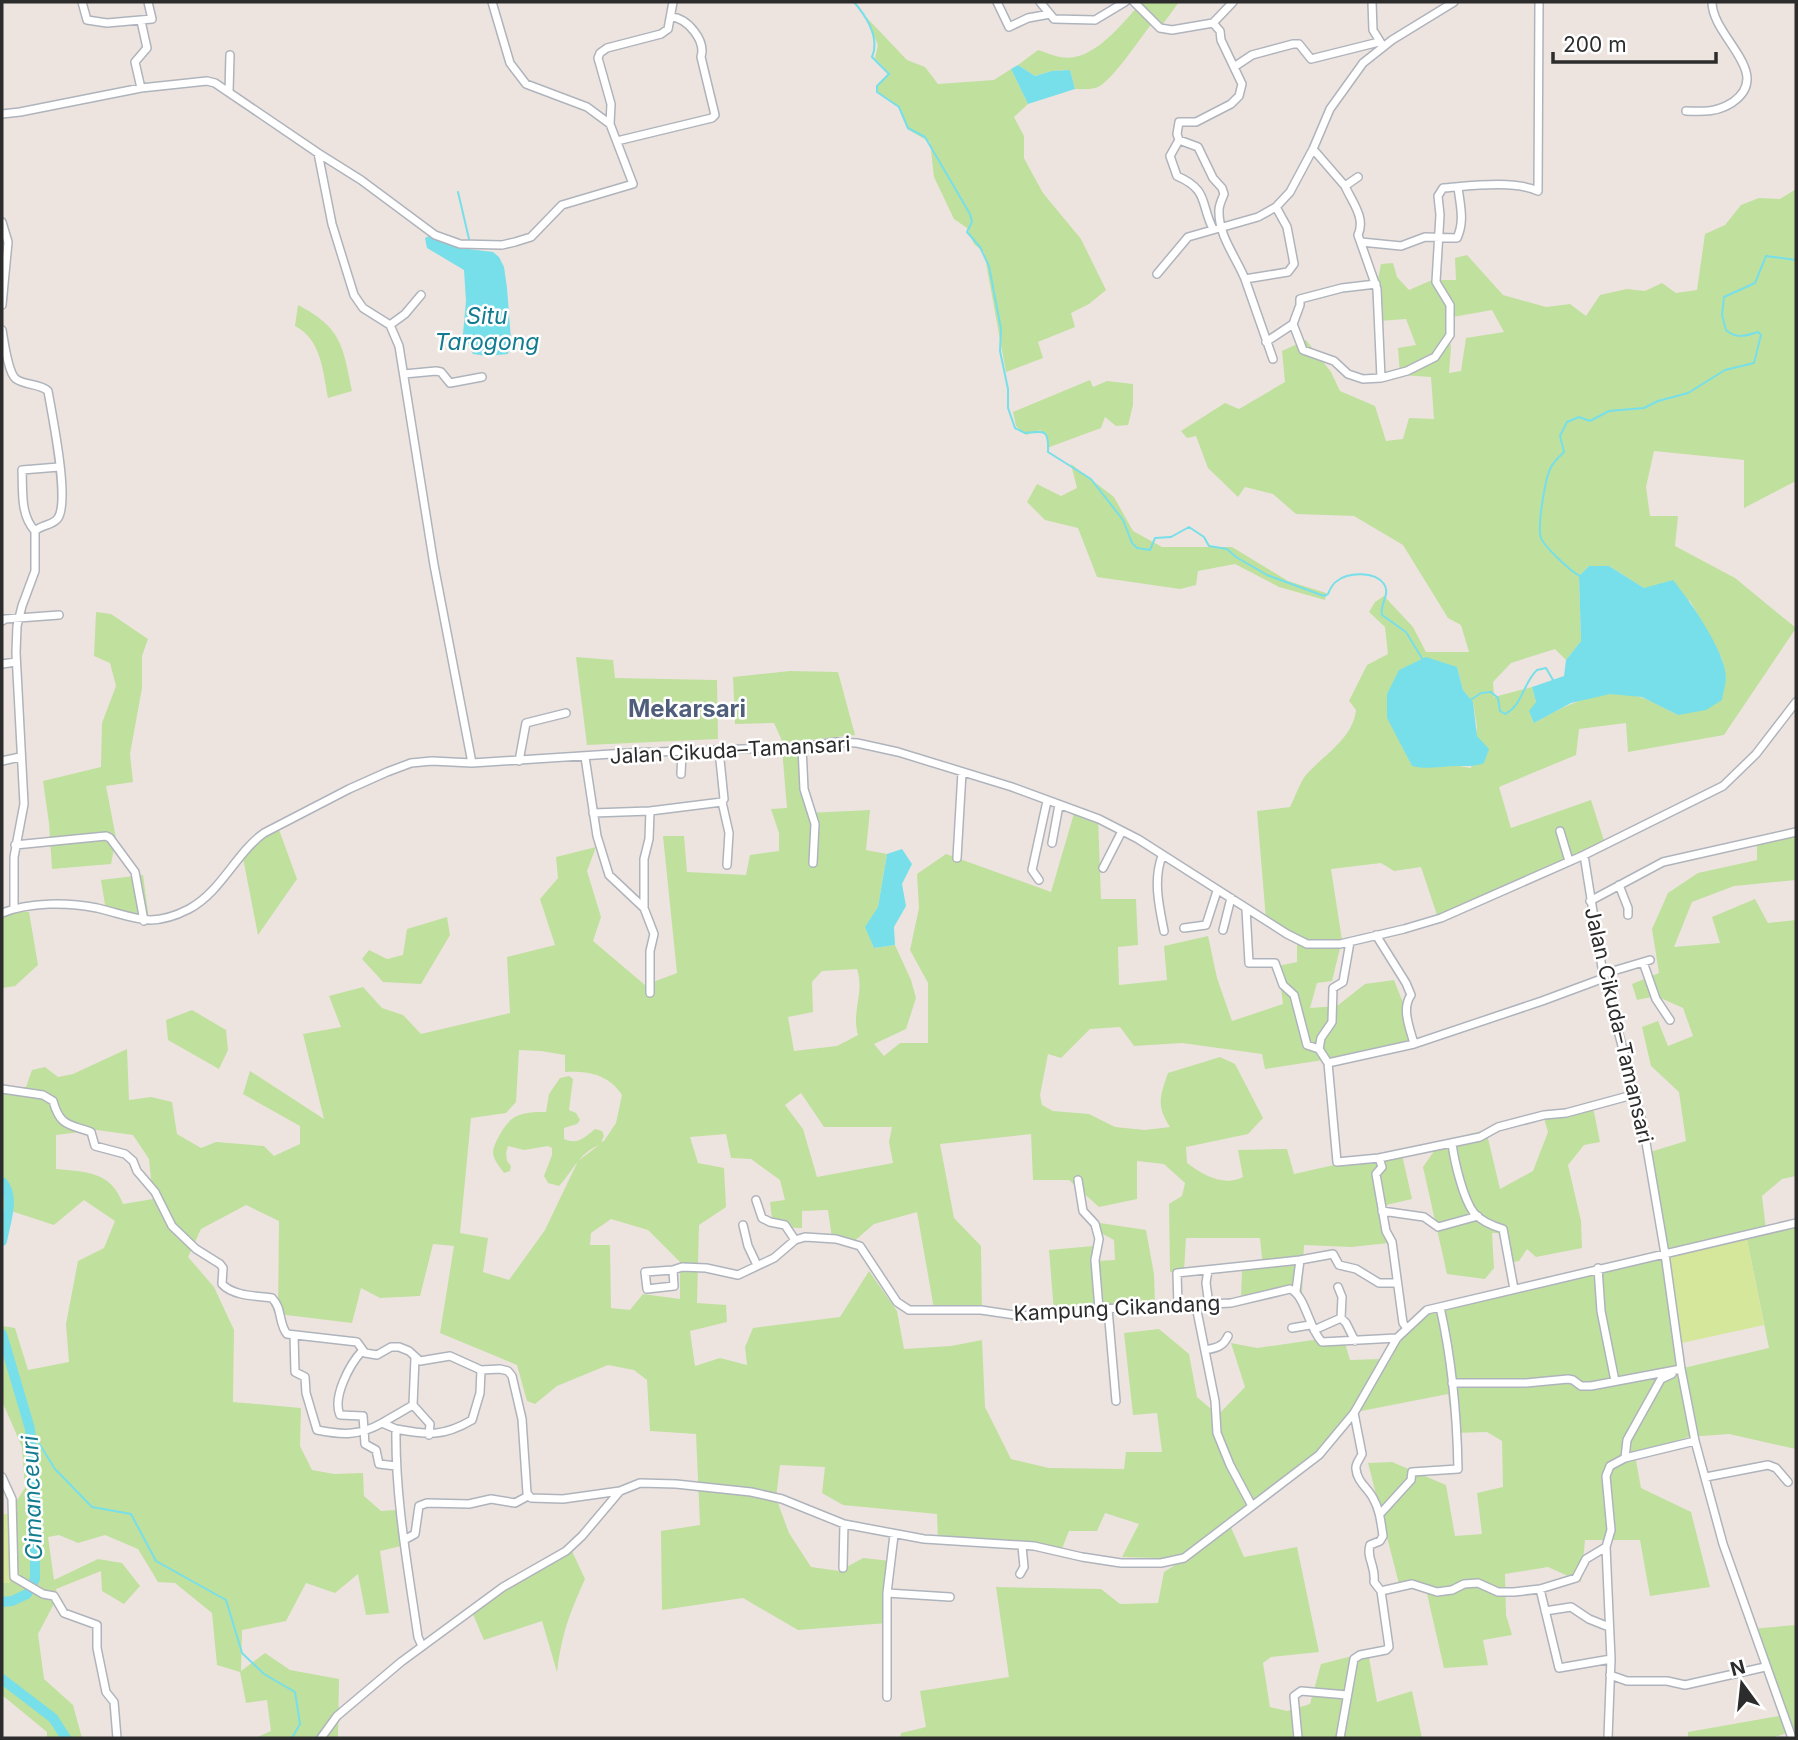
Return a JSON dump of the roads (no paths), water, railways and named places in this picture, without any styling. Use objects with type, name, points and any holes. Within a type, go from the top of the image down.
[{"type":"street","points":[[82,2],[89,22],[152,19],[148,2]]},
{"type":"street","points":[[492,2],[510,63],[526,84],[587,107],[610,124]]},
{"type":"street","points":[[2,114],[141,88],[207,81],[229,92],[361,180],[436,235],[460,244],[502,245],[531,237],[562,205],[633,184],[610,124],[611,104],[598,58],[607,48],[661,34],[668,29],[673,2]]},
{"type":"street","points":[[997,2],[1009,27],[1028,18],[1050,14]]},
{"type":"street","points":[[1040,2],[1054,19],[1095,20],[1125,2]]},
{"type":"street","points":[[1134,2],[1160,28],[1188,29],[1213,23],[1233,2]]},
{"type":"street","points":[[1372,2],[1373,30],[1381,44]]},
{"type":"street","points":[[1157,274],[1188,237],[1258,217],[1276,207],[1290,192],[1331,108],[1363,63],[1381,44],[1454,2]]},
{"type":"street","points":[[1293,324],[1303,349],[1334,361],[1348,374],[1363,379],[1381,378],[1407,371],[1435,357],[1450,335],[1450,305],[1436,282],[1438,195],[1443,188],[1458,187],[1525,185],[1538,191],[1539,2]]},
{"type":"street","points":[[1686,111],[1708,112],[1726,107],[1742,96],[1748,82],[1744,66],[1712,12],[1712,2]]},
{"type":"street","points":[[617,141],[712,118],[715,115],[701,57],[702,42],[685,22],[671,17]]},
{"type":"street","points":[[141,20],[147,48],[135,62],[141,88]]},
{"type":"street","points":[[1213,23],[1220,31],[1221,40],[1242,84],[1239,96],[1231,104],[1196,122],[1179,122],[1179,140],[1170,156],[1177,176],[1193,183],[1199,192],[1207,206],[1207,216],[1213,229]]},
{"type":"street","points":[[1234,67],[1252,55],[1293,44],[1299,44],[1311,59],[1381,44]]},
{"type":"street","points":[[229,92],[230,55]]},
{"type":"street","points":[[1179,140],[1198,147],[1213,178],[1222,188],[1224,194],[1218,209],[1222,226],[1230,252],[1245,279],[1273,359]]},
{"type":"street","points":[[1313,149],[1345,186],[1361,218],[1362,226],[1358,235],[1376,284],[1378,299],[1381,378]]},
{"type":"street","points":[[318,153],[332,224],[354,295],[363,309],[390,326],[399,346],[434,565],[472,763]]},
{"type":"street","points":[[1345,186],[1358,177]]},
{"type":"street","points":[[1362,243],[1401,246],[1425,237],[1457,238],[1462,219],[1458,187]]},
{"type":"street","points":[[1245,279],[1288,272],[1292,269],[1294,264],[1287,227],[1276,207]]},
{"type":"street","points":[[2,222],[8,242],[2,305]]},
{"type":"street","points":[[1266,342],[1293,324],[1300,299],[1376,284]]},
{"type":"street","points":[[390,326],[405,314],[421,295]]},
{"type":"street","points":[[2,330],[11,372],[16,379],[48,391],[59,452],[60,516],[56,521],[41,525],[35,531]]},
{"type":"street","points":[[404,374],[436,371],[450,383],[482,377]]},
{"type":"street","points":[[15,908],[15,845],[24,804],[16,662],[18,619],[36,571],[35,531],[27,522],[23,504],[22,470],[59,467]]},
{"type":"street","points":[[2,621],[59,615]]},
{"type":"street","points":[[2,663],[16,662]]},
{"type":"street","points":[[1584,855],[1723,786],[1756,754],[1796,702]]},
{"type":"street","points":[[519,761],[526,723],[566,713]]},
{"type":"street","name":"Jalan Cikuda–Tamansari","points":[[144,921],[177,914],[199,903],[256,839],[349,789],[411,764],[802,747],[836,742],[857,743],[898,752],[1012,787],[1099,819],[1286,934],[1307,944],[1350,942],[1441,918],[1584,855],[1603,976],[1636,1094],[1695,1441],[1723,1544],[1792,1738]]},
{"type":"street","points":[[802,747],[804,789],[815,824],[813,863]]},
{"type":"street","points":[[719,750],[724,799],[722,802],[729,833],[727,865]]},
{"type":"street","points":[[681,774],[682,751]]},
{"type":"street","points":[[2,761],[20,757]]},
{"type":"street","points":[[585,757],[597,836],[610,874],[644,908]]},
{"type":"street","points":[[957,858],[962,772]]},
{"type":"street","points":[[593,813],[650,811],[722,802]]},
{"type":"street","points":[[1039,880],[1032,870],[1047,802]]},
{"type":"street","points":[[1052,843],[1059,805]]},
{"type":"street","points":[[650,811],[649,839],[644,859],[644,908],[654,934],[650,951],[650,993]]},
{"type":"street","points":[[1103,869],[1122,831]]},
{"type":"street","points":[[1560,831],[1569,861]]},
{"type":"street","points":[[1590,901],[1663,862],[1796,832]]},
{"type":"street","points":[[2,914],[15,908],[77,905],[144,921],[135,872],[110,838],[106,836],[15,845]]},
{"type":"street","points":[[1162,856],[1158,866],[1157,893],[1164,931]]},
{"type":"street","points":[[1619,885],[1628,915]]},
{"type":"street","points":[[1184,929],[1206,925],[1217,891]]},
{"type":"street","points":[[1223,930],[1231,898]]},
{"type":"street","points":[[1246,909],[1250,963],[1275,963],[1283,985],[1294,995],[1307,1045],[1319,1049],[1328,1063],[1337,1162],[1379,1158],[1480,1137],[1498,1127],[1544,1115],[1566,1113],[1636,1094]]},
{"type":"street","points":[[1376,935],[1406,982],[1411,995],[1406,1002],[1406,1010],[1414,1044]]},
{"type":"street","points":[[1319,1049],[1321,1038],[1332,1022],[1334,988],[1343,982],[1350,942]]},
{"type":"street","points":[[1328,1063],[1414,1044],[1542,1001],[1646,961],[1656,999],[1670,1020]]},
{"type":"street","points":[[2,1089],[43,1095],[53,1101],[57,1116],[62,1122],[90,1132],[95,1146],[125,1154],[155,1192],[172,1226],[196,1249],[220,1264],[223,1268],[222,1283],[226,1288],[233,1292],[272,1298],[280,1308],[283,1330],[287,1334],[357,1342],[365,1353],[377,1355],[391,1347],[399,1347],[424,1361],[450,1356],[481,1370],[508,1371],[512,1376],[522,1419],[528,1496]]},
{"type":"street","points":[[1452,1143],[1456,1170],[1474,1213],[1488,1224],[1503,1229],[1514,1289]]},
{"type":"street","points":[[1379,1158],[1382,1167],[1376,1174],[1386,1231],[1392,1242],[1403,1323],[1406,1327]]},
{"type":"street","points":[[1078,1180],[1083,1211],[1095,1224],[1098,1239],[1095,1260],[1099,1309]]},
{"type":"street","points":[[673,1270],[682,1267],[738,1275],[774,1258],[795,1240],[785,1225],[762,1218],[756,1200]]},
{"type":"street","points":[[1382,1211],[1424,1217],[1438,1227],[1478,1216]]},
{"type":"street","points":[[528,1496],[537,1500],[620,1492],[640,1483],[751,1492],[782,1499],[844,1524],[894,1535],[1051,1548],[1107,1561],[1173,1562],[1184,1558],[1319,1455],[1354,1413],[1397,1338],[1427,1310],[1796,1223]]},
{"type":"street","points":[[743,1225],[748,1246],[757,1265]]},
{"type":"street","name":"Kampung Cikandang","points":[[795,1240],[804,1237],[836,1239],[860,1246],[897,1302],[909,1310],[981,1310],[1021,1316],[1099,1309],[1209,1305],[1231,1303],[1290,1289],[1296,1291]]},
{"type":"street","points":[[1178,1306],[1177,1273],[1333,1254],[1339,1265],[1356,1269],[1379,1283],[1397,1283]]},
{"type":"street","points":[[1300,1260],[1296,1291],[1322,1342],[1397,1338]]},
{"type":"street","points":[[1598,1268],[1601,1311],[1615,1381]]},
{"type":"street","points":[[1208,1270],[1206,1283],[1209,1305]]},
{"type":"street","points":[[1338,1287],[1342,1297],[1341,1318],[1354,1341]]},
{"type":"street","points":[[1196,1306],[1215,1401],[1217,1433],[1230,1465],[1252,1506]]},
{"type":"street","points":[[1380,1514],[1410,1480],[1412,1472],[1458,1469],[1458,1431],[1447,1336],[1440,1307]]},
{"type":"street","points":[[1108,1309],[1116,1401]]},
{"type":"street","points":[[1292,1328],[1312,1327],[1341,1318]]},
{"type":"street","points":[[294,1335],[295,1372],[305,1377],[306,1393],[317,1430],[336,1434],[366,1432],[413,1405]]},
{"type":"street","points":[[1205,1350],[1218,1348],[1225,1343],[1228,1336]]},
{"type":"street","points":[[362,1351],[352,1361],[342,1384],[338,1409],[340,1415],[363,1416],[365,1444],[376,1450],[379,1464],[396,1466]]},
{"type":"street","points":[[415,1358],[413,1405],[430,1424],[429,1435]]},
{"type":"street","points":[[1452,1383],[1526,1383],[1568,1379],[1581,1386],[1681,1369]]},
{"type":"street","points":[[1625,1458],[1627,1440],[1661,1379],[1681,1369]]},
{"type":"street","points":[[382,1423],[396,1429],[429,1435],[454,1431],[472,1419],[480,1393],[481,1370]]},
{"type":"street","points":[[1340,1738],[1352,1665],[1356,1656],[1386,1650],[1389,1647],[1381,1591],[1374,1582],[1375,1571],[1368,1550],[1370,1545],[1380,1541],[1383,1536],[1380,1514],[1356,1470],[1362,1454],[1354,1413]]},
{"type":"street","points":[[396,1429],[396,1466],[404,1540],[418,1637],[422,1646]]},
{"type":"street","points":[[1608,1738],[1611,1659],[1606,1547],[1611,1530],[1606,1476],[1610,1465],[1625,1458],[1695,1441]]},
{"type":"street","points":[[1706,1478],[1768,1465],[1776,1468],[1788,1482]]},
{"type":"street","points":[[2,1477],[12,1499],[14,1577],[54,1596],[64,1613],[97,1625],[97,1648],[106,1692],[114,1702],[117,1738]]},
{"type":"street","points":[[321,1738],[337,1716],[422,1646],[511,1581],[566,1551],[620,1492]]},
{"type":"street","points":[[404,1540],[415,1534],[419,1506],[427,1503],[469,1504],[491,1499],[515,1503],[528,1496]]},
{"type":"street","points":[[843,1568],[844,1524]]},
{"type":"street","points":[[887,1697],[887,1594],[894,1535]]},
{"type":"street","points":[[1020,1574],[1024,1567],[1022,1546]]},
{"type":"street","points":[[1381,1591],[1412,1584],[1437,1592],[1478,1583],[1498,1592],[1540,1589],[1576,1578],[1586,1559],[1606,1547]]},
{"type":"street","points":[[1540,1589],[1559,1668],[1611,1659]]},
{"type":"street","points":[[887,1594],[950,1597]]},
{"type":"street","points":[[1545,1611],[1572,1607],[1589,1619],[1609,1627]]},
{"type":"street","points":[[1610,1675],[1628,1681],[1667,1681],[1685,1685],[1765,1667]]},
{"type":"street","points":[[1298,1738],[1294,1696],[1301,1691],[1347,1695]]},
{"type":"water","points":[[1018,65],[1035,76],[1070,70],[1075,89],[1028,104],[1011,69]]},
{"type":"water","name":"Situ Tarogong","points":[[431,235],[468,249],[493,252],[499,257],[504,267],[507,288],[511,340],[508,354],[473,354],[463,334],[466,301],[464,270],[427,248],[425,238]]},
{"type":"water","points":[[1589,566],[1609,566],[1644,588],[1673,580],[1697,613],[1720,654],[1726,677],[1722,700],[1706,710],[1678,715],[1642,697],[1610,694],[1571,703],[1534,723],[1529,711],[1536,702],[1532,687],[1564,676],[1566,660],[1581,641],[1579,576]]},
{"type":"water","points":[[1426,657],[1457,667],[1463,690],[1473,702],[1477,736],[1489,749],[1484,763],[1429,768],[1412,766],[1387,718],[1387,694],[1399,670]]},
{"type":"water","points":[[902,849],[912,864],[902,884],[906,906],[894,927],[895,945],[874,948],[865,927],[878,907],[887,854]]},
{"type":"waterway","points":[[854,2],[873,35],[872,57],[889,74],[877,86],[877,92],[899,107],[908,128],[925,137],[970,214],[972,222],[967,232],[980,247],[989,266],[1001,329],[1000,351],[1008,389],[1008,408],[1015,428],[1025,433],[1044,433],[1048,439],[1048,452],[1091,479],[1123,520],[1132,543],[1137,548],[1150,550],[1155,538],[1171,537],[1189,527],[1204,537],[1209,546],[1227,549],[1267,575],[1324,596],[1335,582],[1348,576],[1361,574],[1380,580],[1386,588],[1382,615],[1406,632],[1423,660]]},
{"type":"waterway","points":[[458,192],[469,239]]},
{"type":"waterway","points":[[1580,576],[1552,552],[1543,542],[1540,532],[1546,483],[1551,466],[1564,452],[1560,436],[1567,422],[1579,417],[1590,421],[1609,411],[1644,408],[1658,401],[1688,393],[1725,370],[1754,363],[1761,335],[1758,332],[1737,336],[1726,330],[1722,315],[1724,297],[1755,283],[1766,256],[1796,260]]},
{"type":"waterway","points":[[1469,701],[1481,693],[1491,692],[1498,698],[1500,711],[1505,714],[1516,705],[1537,670],[1546,668],[1553,680]]},
{"type":"waterway","name":"Cimanceuri","points":[[2,1182],[9,1203],[2,1241]]},
{"type":"waterway","name":"Cimanceuri","points":[[2,1334],[30,1429],[35,1490],[35,1579],[27,1594],[2,1602]]},
{"type":"waterway","points":[[30,1429],[55,1469],[92,1507],[131,1514],[156,1561],[226,1600],[242,1653],[264,1674],[295,1692],[300,1724],[292,1738]]},
{"type":"waterway","name":"Cimanceuri","points":[[2,1679],[53,1718],[66,1738]]},
{"type":"district","name":"Mekarsari","points":[[687,708]]}]
